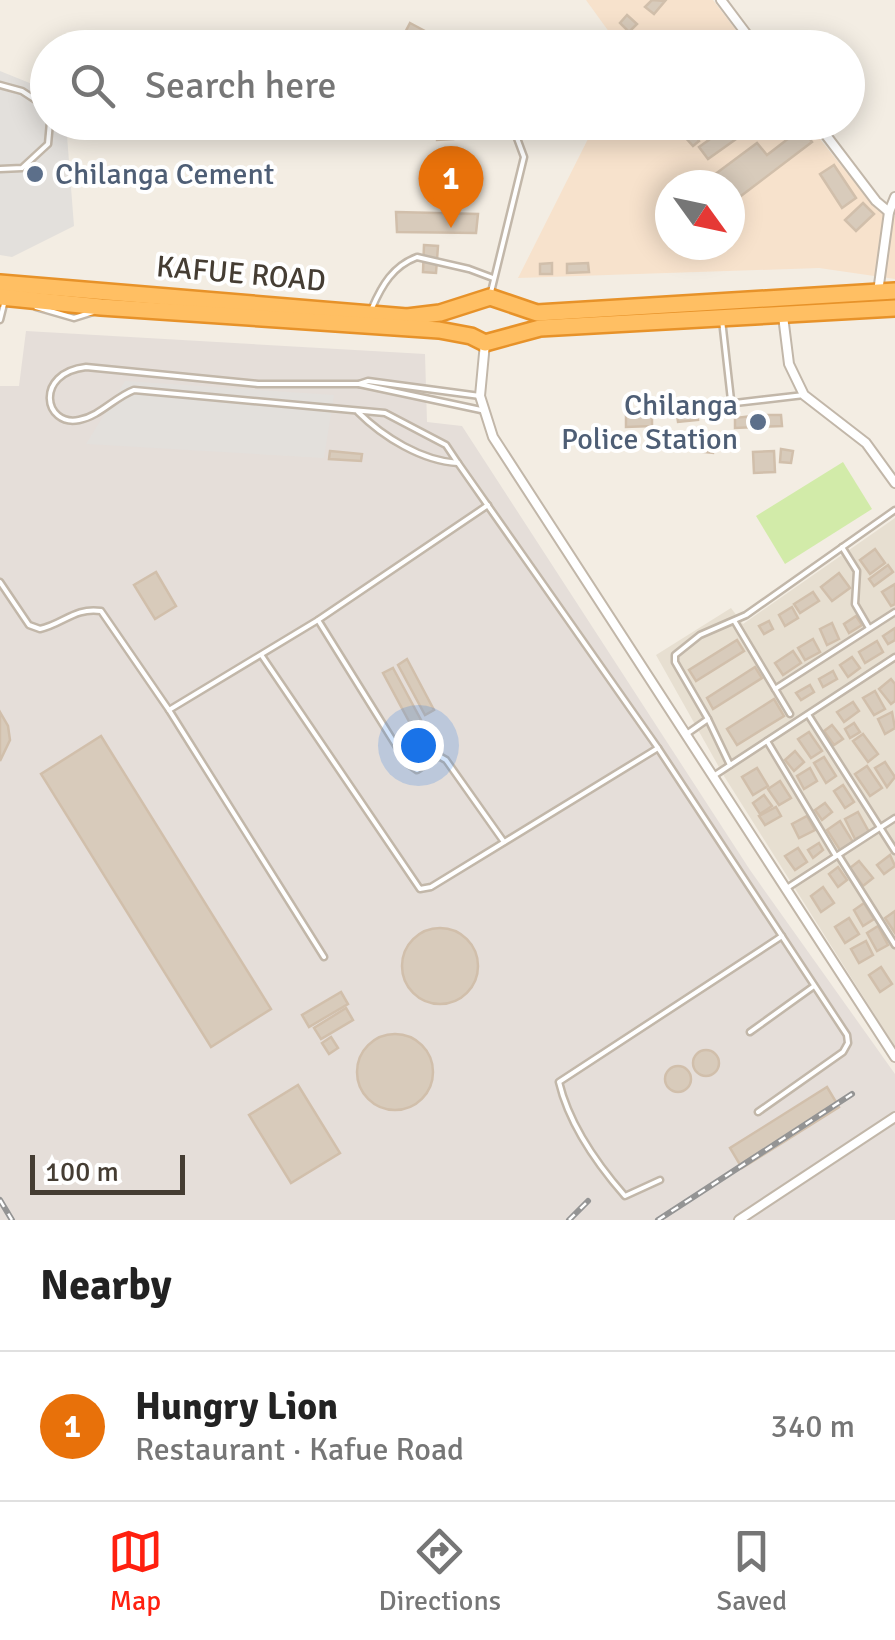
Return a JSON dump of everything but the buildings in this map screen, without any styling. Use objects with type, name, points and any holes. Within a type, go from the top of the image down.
[{"type":"highway","name":"KAFUE ROAD","points":[[3,290],[407,317],[490,300],[537,313],[895,291]]},
{"type":"highway","name":"KAFUE ROAD","points":[[3,290],[27,300],[439,330],[486,340],[540,328],[895,308]]},
{"type":"highway","points":[[490,300],[511,322],[486,340],[464,322],[465,314],[490,300]]},
{"type":"street","points":[[721,0],[744,30]]},
{"type":"street","points":[[830,140],[876,202],[890,212]]},
{"type":"street","points":[[878,292],[895,197]]},
{"type":"street","points":[[783,315],[789,364],[804,394],[866,443],[895,483]]},
{"type":"street","points":[[486,340],[480,396],[493,437],[895,1057]]},
{"type":"street","points":[[739,1220],[895,1117]]},
{"type":"lane","points":[[0,85],[30,96]]},
{"type":"lane","points":[[0,169],[22,168],[48,140]]},
{"type":"lane","points":[[490,300],[524,157],[517,140]]},
{"type":"lane","points":[[370,312],[384,283],[406,261],[417,256],[470,268],[494,279]]},
{"type":"lane","points":[[0,320],[3,290]]},
{"type":"lane","points":[[722,317],[731,400],[735,403],[804,394]]},
{"type":"lane","points":[[483,410],[359,384],[258,384],[86,367],[69,369],[57,377],[50,390],[50,404],[56,414],[68,420],[81,420],[134,390],[385,413],[450,447],[658,748],[847,1035],[843,1052],[758,1112]]},
{"type":"lane","points":[[359,384],[368,381],[480,396]]},
{"type":"lane","points":[[358,412],[380,431],[434,460],[458,463]]},
{"type":"lane","points":[[169,710],[262,656],[488,505]]},
{"type":"lane","points":[[730,765],[674,655],[724,622],[735,622],[895,510]]},
{"type":"lane","points":[[842,548],[857,570],[855,604],[870,628]]},
{"type":"lane","points":[[0,582],[28,624],[40,629],[73,613],[101,611],[169,710],[324,956]]},
{"type":"lane","points":[[775,688],[895,612]]},
{"type":"lane","points":[[318,620],[407,763],[417,770],[433,757],[446,760],[504,842]]},
{"type":"lane","points":[[735,622],[790,714]]},
{"type":"lane","points":[[262,656],[415,886],[425,890],[658,748]]},
{"type":"lane","points":[[712,777],[893,659],[895,668]]},
{"type":"lane","points":[[808,715],[895,851]]},
{"type":"lane","points":[[687,734],[708,719]]},
{"type":"lane","points":[[767,741],[895,945]]},
{"type":"lane","points":[[786,888],[895,818]]},
{"type":"lane","points":[[660,1180],[625,1196],[565,1110],[559,1082],[782,936]]},
{"type":"lane","points":[[750,1032],[814,986]]},
{"type":"shaded area","points":[[586,0],[713,0],[736,30],[608,30]]},
{"type":"shaded area","name":"Chilanga Cement","points":[[0,71],[30,83],[30,140],[67,140],[74,226],[12,257],[0,255]]},
{"type":"shaded area","points":[[587,140],[821,140],[877,210],[895,216],[895,279],[819,268],[518,278]]},
{"type":"shaded area","points":[[26,331],[425,354],[427,422],[462,426],[750,870],[895,1074],[895,1220],[0,1220],[0,386],[19,386]]},
{"type":"shaded area","points":[[125,381],[334,395],[324,458],[86,444]]},
{"type":"shaded area","points":[[895,518],[895,1047],[724,776],[656,655],[731,608],[743,624]]},
{"type":"green space","points":[[843,462],[872,509],[785,564],[756,516]]},
{"type":"railway","points":[[658,1220],[852,1094]]},
{"type":"railway","points":[[0,1200],[12,1220]]},
{"type":"railway","points":[[569,1220],[588,1201]]},
{"type":"place","name":"Chilanga Cement","points":[[35,174]]},
{"type":"place","name":"Hungry Lion","points":[[451,228]]},
{"type":"place","name":"Chilanga Police Station","points":[[758,422]]}]
